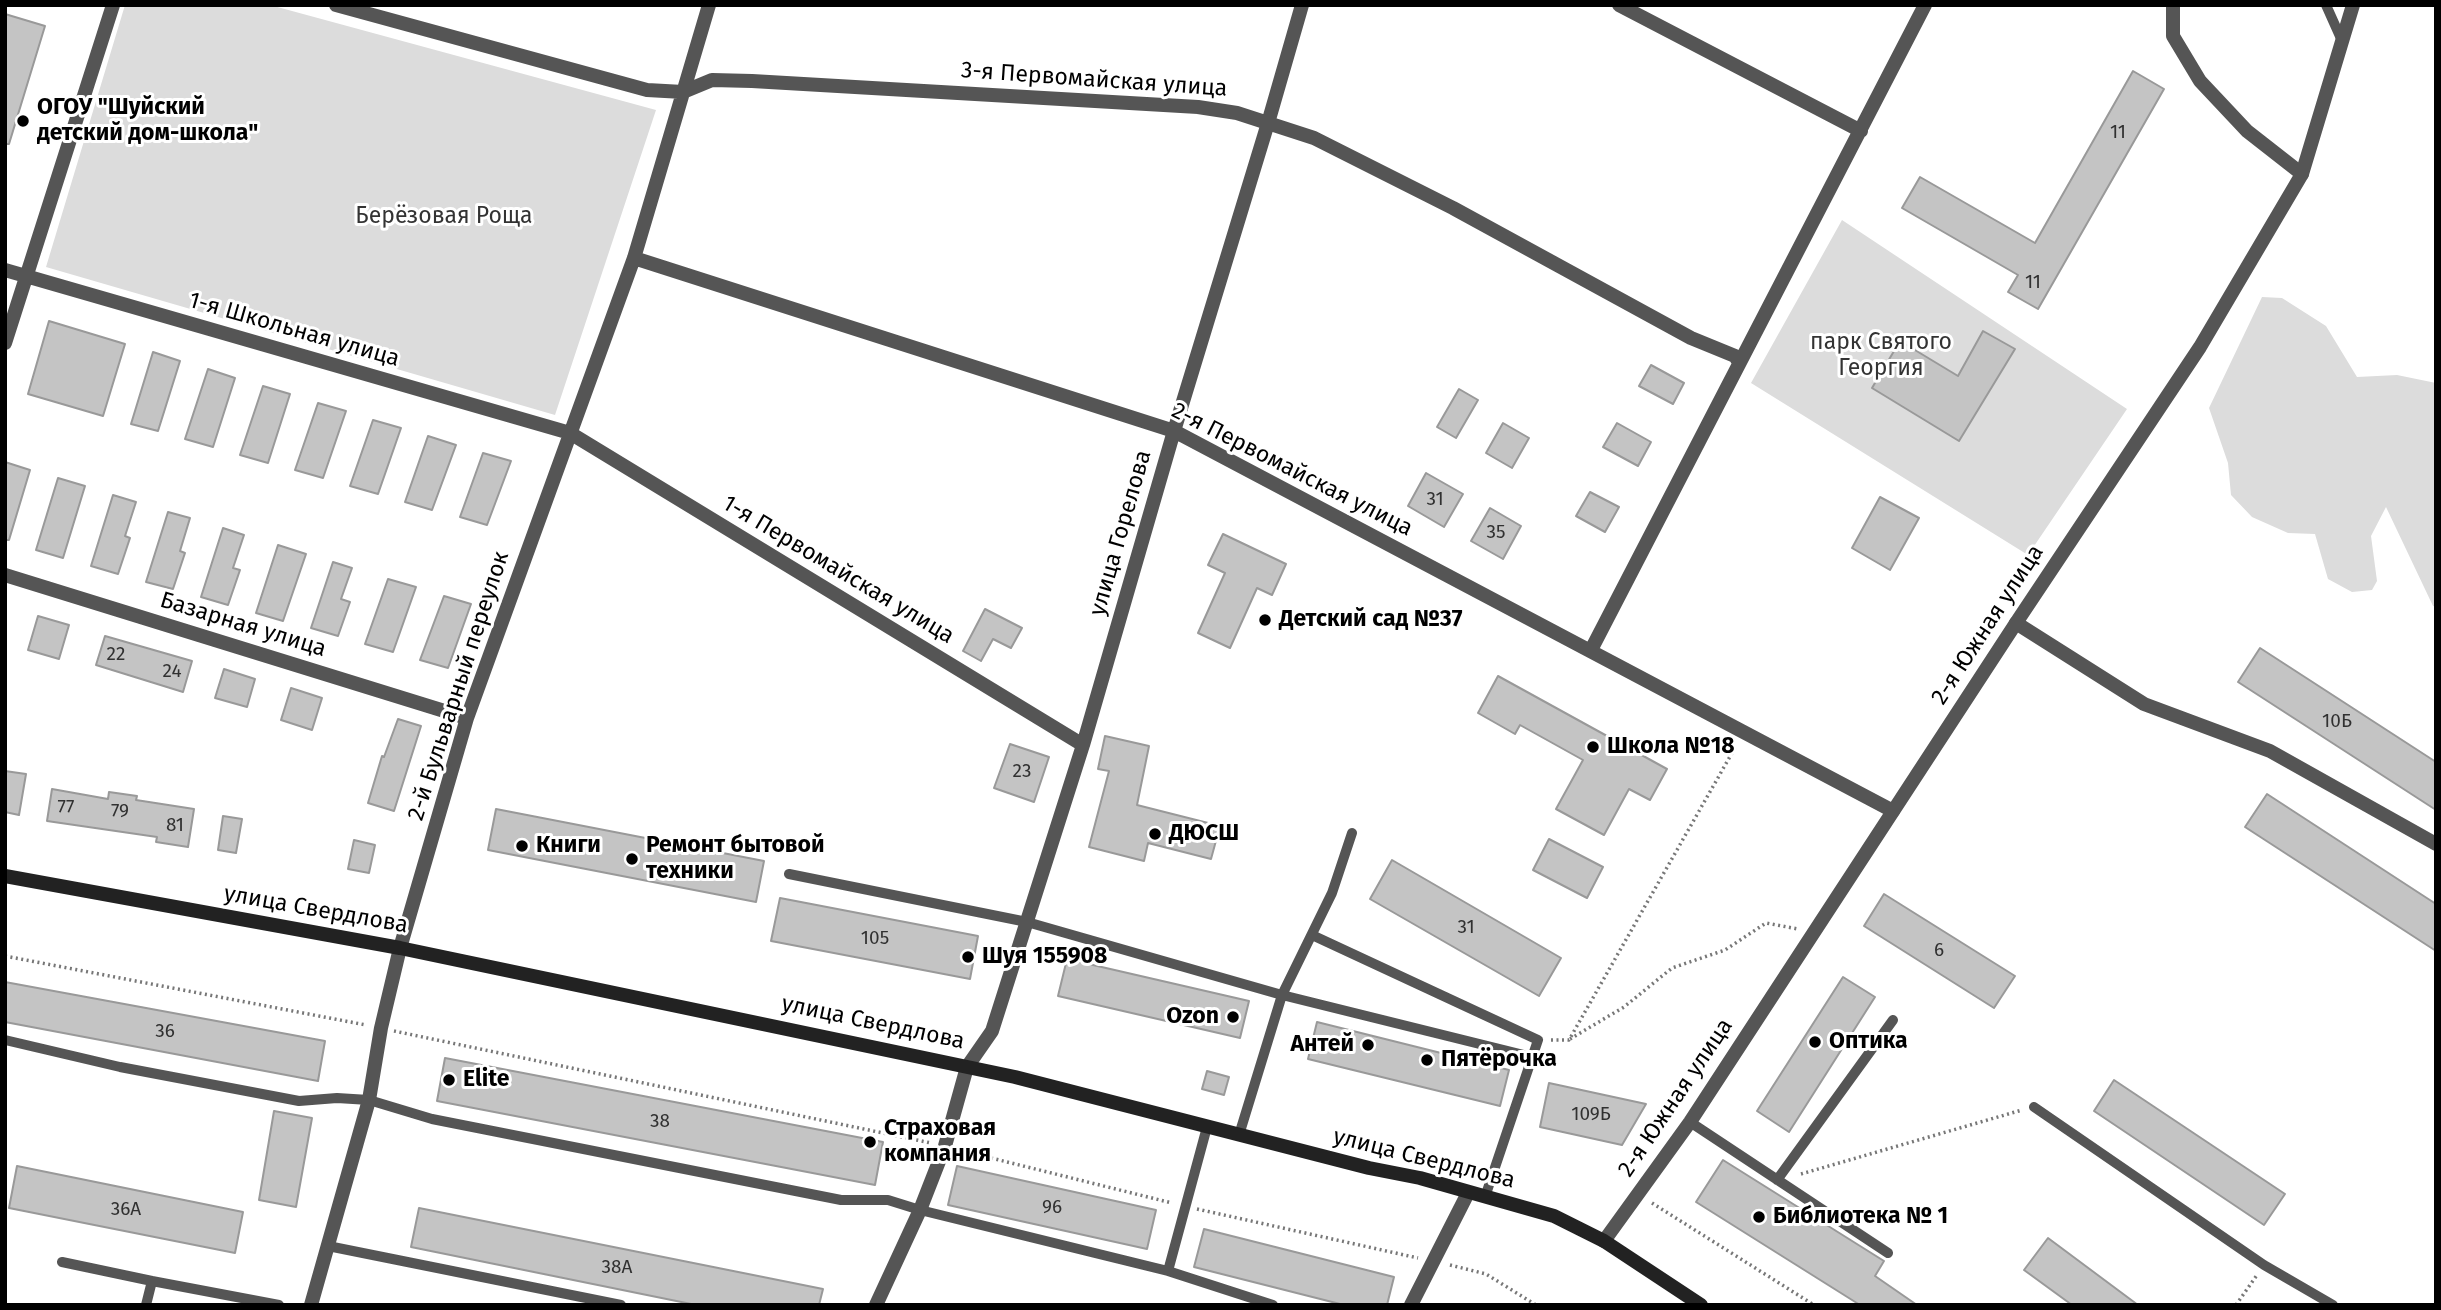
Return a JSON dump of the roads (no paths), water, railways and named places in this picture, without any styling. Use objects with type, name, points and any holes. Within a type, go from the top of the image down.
[{"type":"main road","name":"улица Свердлова","points":[[5,876],[400,948],[1015,1077],[1420,1178],[1554,1216],[1604,1241],[1701,1305]]},
{"type":"street","points":[[5,343],[113,5]]},
{"type":"street","points":[[336,5],[621,84],[647,90],[683,92]]},
{"type":"street","name":"2-й Бульварный переулок","points":[[311,1305],[369,1100],[381,1028],[400,948],[467,718],[634,258],[709,5]]},
{"type":"street","name":"улица Горелова","points":[[876,1305],[920,1210],[945,1146],[967,1067],[992,1031],[1083,745],[1302,5]]},
{"type":"street","points":[[1619,5],[1860,131]]},
{"type":"street","points":[[1591,650],[1926,5]]},
{"type":"street","points":[[2173,5],[2173,36],[2200,81],[2247,131],[2302,174]]},
{"type":"street","name":"2-я Южная улица","points":[[1604,1241],[1689,1122],[2200,347],[2302,174],[2353,5]]},
{"type":"street","name":"3-я Первомайская улица","points":[[683,92],[712,80],[752,81],[1198,107],[1237,113],[1314,138],[1453,208],[1672,328],[1735,356],[1739,362]]},
{"type":"street","name":"2-я Первомайская улица","points":[[634,258],[1174,431],[1893,811]]},
{"type":"street","name":"1-я Школьная улица","points":[[5,270],[570,433]]},
{"type":"street","name":"1-я Первомайская улица","points":[[570,433],[1083,745]]},
{"type":"street","name":"Базарная улица","points":[[5,575],[467,718]]},
{"type":"street","points":[[2016,623],[2144,704],[2270,751],[2436,844]]},
{"type":"street","points":[[1411,1305],[1468,1193]]},
{"type":"lane","points":[[2326,5],[2343,43]]},
{"type":"lane","points":[[1239,1135],[1282,995],[1332,893],[1352,833]]},
{"type":"lane","points":[[789,873],[1027,922],[1282,995],[1532,1057]]},
{"type":"lane","points":[[1312,935],[1538,1040],[1485,1197]]},
{"type":"lane","points":[[1777,1180],[1893,1020]]},
{"type":"lane","points":[[5,1040],[120,1067],[299,1101],[337,1098],[369,1100],[432,1119],[841,1200],[888,1200],[1168,1271],[1273,1305]]},
{"type":"lane","points":[[2034,1107],[2317,1301],[2333,1305]]},
{"type":"lane","points":[[1689,1122],[1888,1253]]},
{"type":"lane","points":[[1168,1271],[1207,1127]]},
{"type":"lane","points":[[328,1246],[621,1305]]},
{"type":"lane","points":[[62,1262],[279,1305]]},
{"type":"lane","points":[[146,1305],[152,1281]]},
{"type":"place","name":"ОГОУ \"Шуйский детский дом-школа\"","points":[[23,121]]},
{"type":"place","name":"Детский сад №37","points":[[1265,620]]},
{"type":"place","name":"Школа №18","points":[[1593,747]]},
{"type":"place","name":"ДЮСШ","points":[[1155,834]]},
{"type":"place","name":"Книги","points":[[522,846]]},
{"type":"place","name":"Ремонт бытовой техники","points":[[632,859]]},
{"type":"place","name":"Шуя 155908","points":[[968,957]]},
{"type":"place","name":"Ozon","points":[[1233,1017]]},
{"type":"place","name":"Оптика","points":[[1815,1042]]},
{"type":"place","name":"Антей","points":[[1368,1045]]},
{"type":"place","name":"Пятёрочка","points":[[1427,1060]]},
{"type":"place","name":"Elite","points":[[449,1080]]},
{"type":"place","name":"Страховая компания","points":[[870,1142]]},
{"type":"place","name":"Библиотека № 1","points":[[1759,1217]]},
{"type":"park label","name":"Берёзовая Роща","points":[[444,217]]},
{"type":"park label","name":"парк Святого Георгия","points":[[1881,356]]}]
